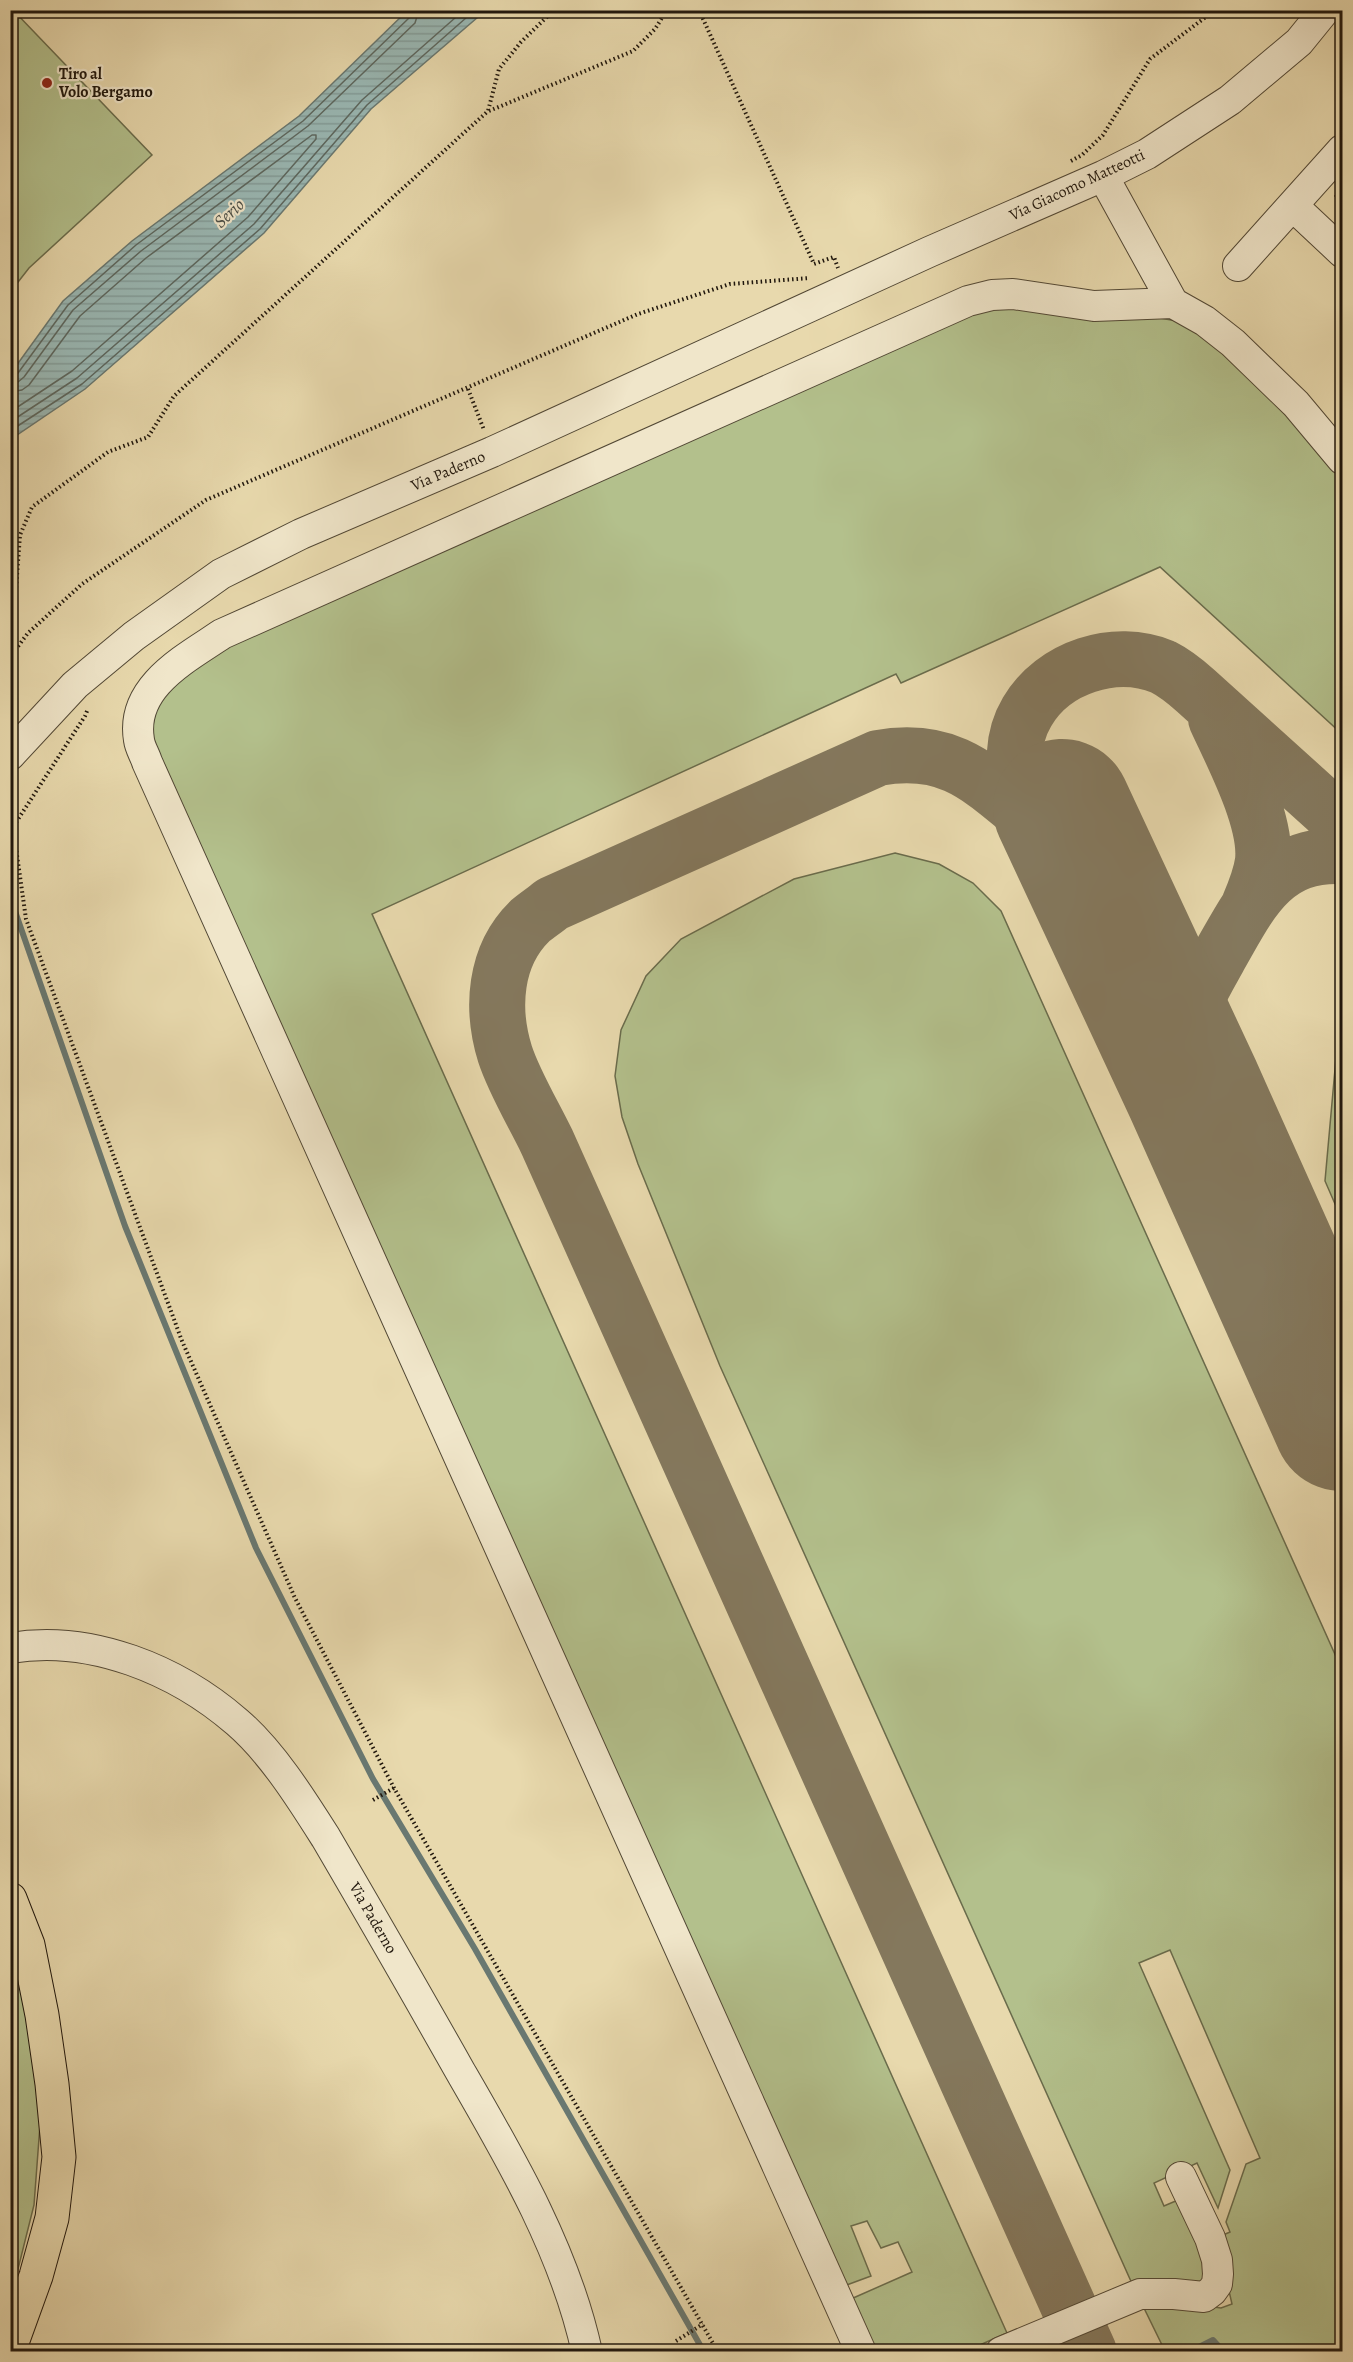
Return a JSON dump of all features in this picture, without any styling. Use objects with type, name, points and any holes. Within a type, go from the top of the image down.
[{"type":"highway","points":[[10,1899],[28,1945],[42,2015],[59,2157],[52,2218],[36,2276],[10,2348]]},
{"type":"street","name":"Via Giacomo Matteotti","points":[[929,252],[1147,154],[1230,100],[1299,42],[1325,10]]},
{"type":"street","points":[[1238,266],[1342,150]]},
{"type":"street","points":[[1102,176],[1173,303],[1205,321],[1233,343],[1296,404],[1342,459]]},
{"type":"street","points":[[1293,206],[1342,252]]},
{"type":"street","name":"Via Paderno","points":[[10,755],[75,685],[134,636],[221,574],[301,534],[492,452],[929,252]]},
{"type":"street","points":[[861,2352],[152,773],[139,741],[139,719],[145,699],[157,681],[184,659],[222,634],[968,301],[992,295],[1013,294],[1094,306],[1173,303]]},
{"type":"street","name":"Via Paderno","points":[[10,1648],[26,1645],[68,1646],[113,1654],[160,1671],[201,1695],[238,1723],[267,1755],[296,1791],[327,1838],[525,2185],[561,2268],[582,2328],[587,2352]]},
{"type":"street","points":[[1001,2352],[1140,2294],[1204,2297],[1212,2291],[1217,2284],[1217,2260],[1210,2238],[1181,2177]]},
{"type":"path","points":[[488,111],[499,69],[521,42],[554,10]]},
{"type":"path","points":[[10,656],[20,535],[32,507],[108,452],[148,437],[174,396],[488,111],[633,51],[655,29],[667,10]]},
{"type":"path","points":[[699,10],[814,264],[834,257],[838,270]]},
{"type":"path","points":[[1065,164],[1082,155],[1102,135],[1150,59],[1215,10]]},
{"type":"path","points":[[829,273],[848,266]]},
{"type":"path","points":[[10,656],[28,633],[82,584],[206,500],[638,314],[730,284],[819,276]]},
{"type":"path","points":[[468,388],[492,452]]},
{"type":"path","points":[[87,708],[85,716],[13,827],[26,919],[182,1341],[295,1598],[394,1788],[718,2352]]},
{"type":"path","points":[[373,1800],[394,1788]]},
{"type":"path","points":[[676,2341],[703,2324]]},
{"type":"green space","name":"Tiro al Volo Bergamo","points":[[13,10],[152,155],[29,268],[11,291],[10,11]]},
{"type":"green space","points":[[1014,302],[1154,317],[1177,321],[1201,332],[1342,469],[1342,734],[1160,567],[901,683],[896,674],[372,914],[1007,2333],[964,2352],[878,2351],[869,2339],[851,2299],[912,2272],[898,2242],[881,2248],[867,2221],[851,2226],[871,2276],[844,2286],[151,735],[157,703],[168,689],[227,642],[971,308]]},
{"type":"green space","points":[[895,853],[939,864],[973,883],[1001,911],[1342,1670],[1342,2351],[1165,2351],[1142,2304],[1199,2305],[1221,2308],[1232,2304],[1224,2269],[1223,2235],[1230,2232],[1226,2222],[1246,2164],[1260,2158],[1170,1950],[1139,1963],[1230,2170],[1218,2208],[1197,2163],[1154,2183],[1164,2206],[1178,2200],[1211,2262],[1203,2283],[1134,2288],[720,1366],[638,1164],[622,1117],[615,1076],[621,1030],[646,976],[681,939],[794,879]]},
{"type":"green space","points":[[1342,991],[1342,1220],[1325,1181]]},
{"type":"green space","points":[[10,1927],[33,2021],[40,2125],[34,2205],[10,2301]]},
{"type":"water","name":"Serio","points":[[408,10],[485,11],[371,109],[264,233],[85,389],[11,439],[11,373],[63,301],[132,241],[299,116]]},
{"type":"building","points":[[1342,188],[1342,203],[1335,196]]},
{"type":"waterway","points":[[10,897],[125,1226],[256,1548],[373,1779],[475,1949],[704,2352]]},
{"type":"waterway","points":[[1189,2352],[1213,2340],[1224,2352]]},
{"type":"taxiway","points":[[1157,1043],[1078,865],[1037,824],[1020,796],[1015,764],[1016,742],[1022,722],[1038,696],[1052,683],[1087,665],[1125,659],[1144,661],[1163,667],[1192,688],[1342,823]]},
{"type":"taxiway","points":[[1216,719],[1247,788],[1260,827],[1263,861],[1249,905]]},
{"type":"taxiway","points":[[1034,822],[981,779],[945,761],[926,756],[903,755],[878,758],[552,904],[530,921],[509,950],[503,967],[497,1001],[501,1037],[514,1076],[547,1142],[1089,2352]]},
{"type":"taxiway","points":[[1193,1089],[1188,1044],[1192,1010],[1219,957],[1252,901],[1280,873],[1297,863],[1318,857],[1342,856]]},
{"type":"runway","points":[[1062,808],[1193,1089],[1342,1422]]},
{"type":"place","name":"Tiro al Volo Bergamo","points":[[47,83]]}]
